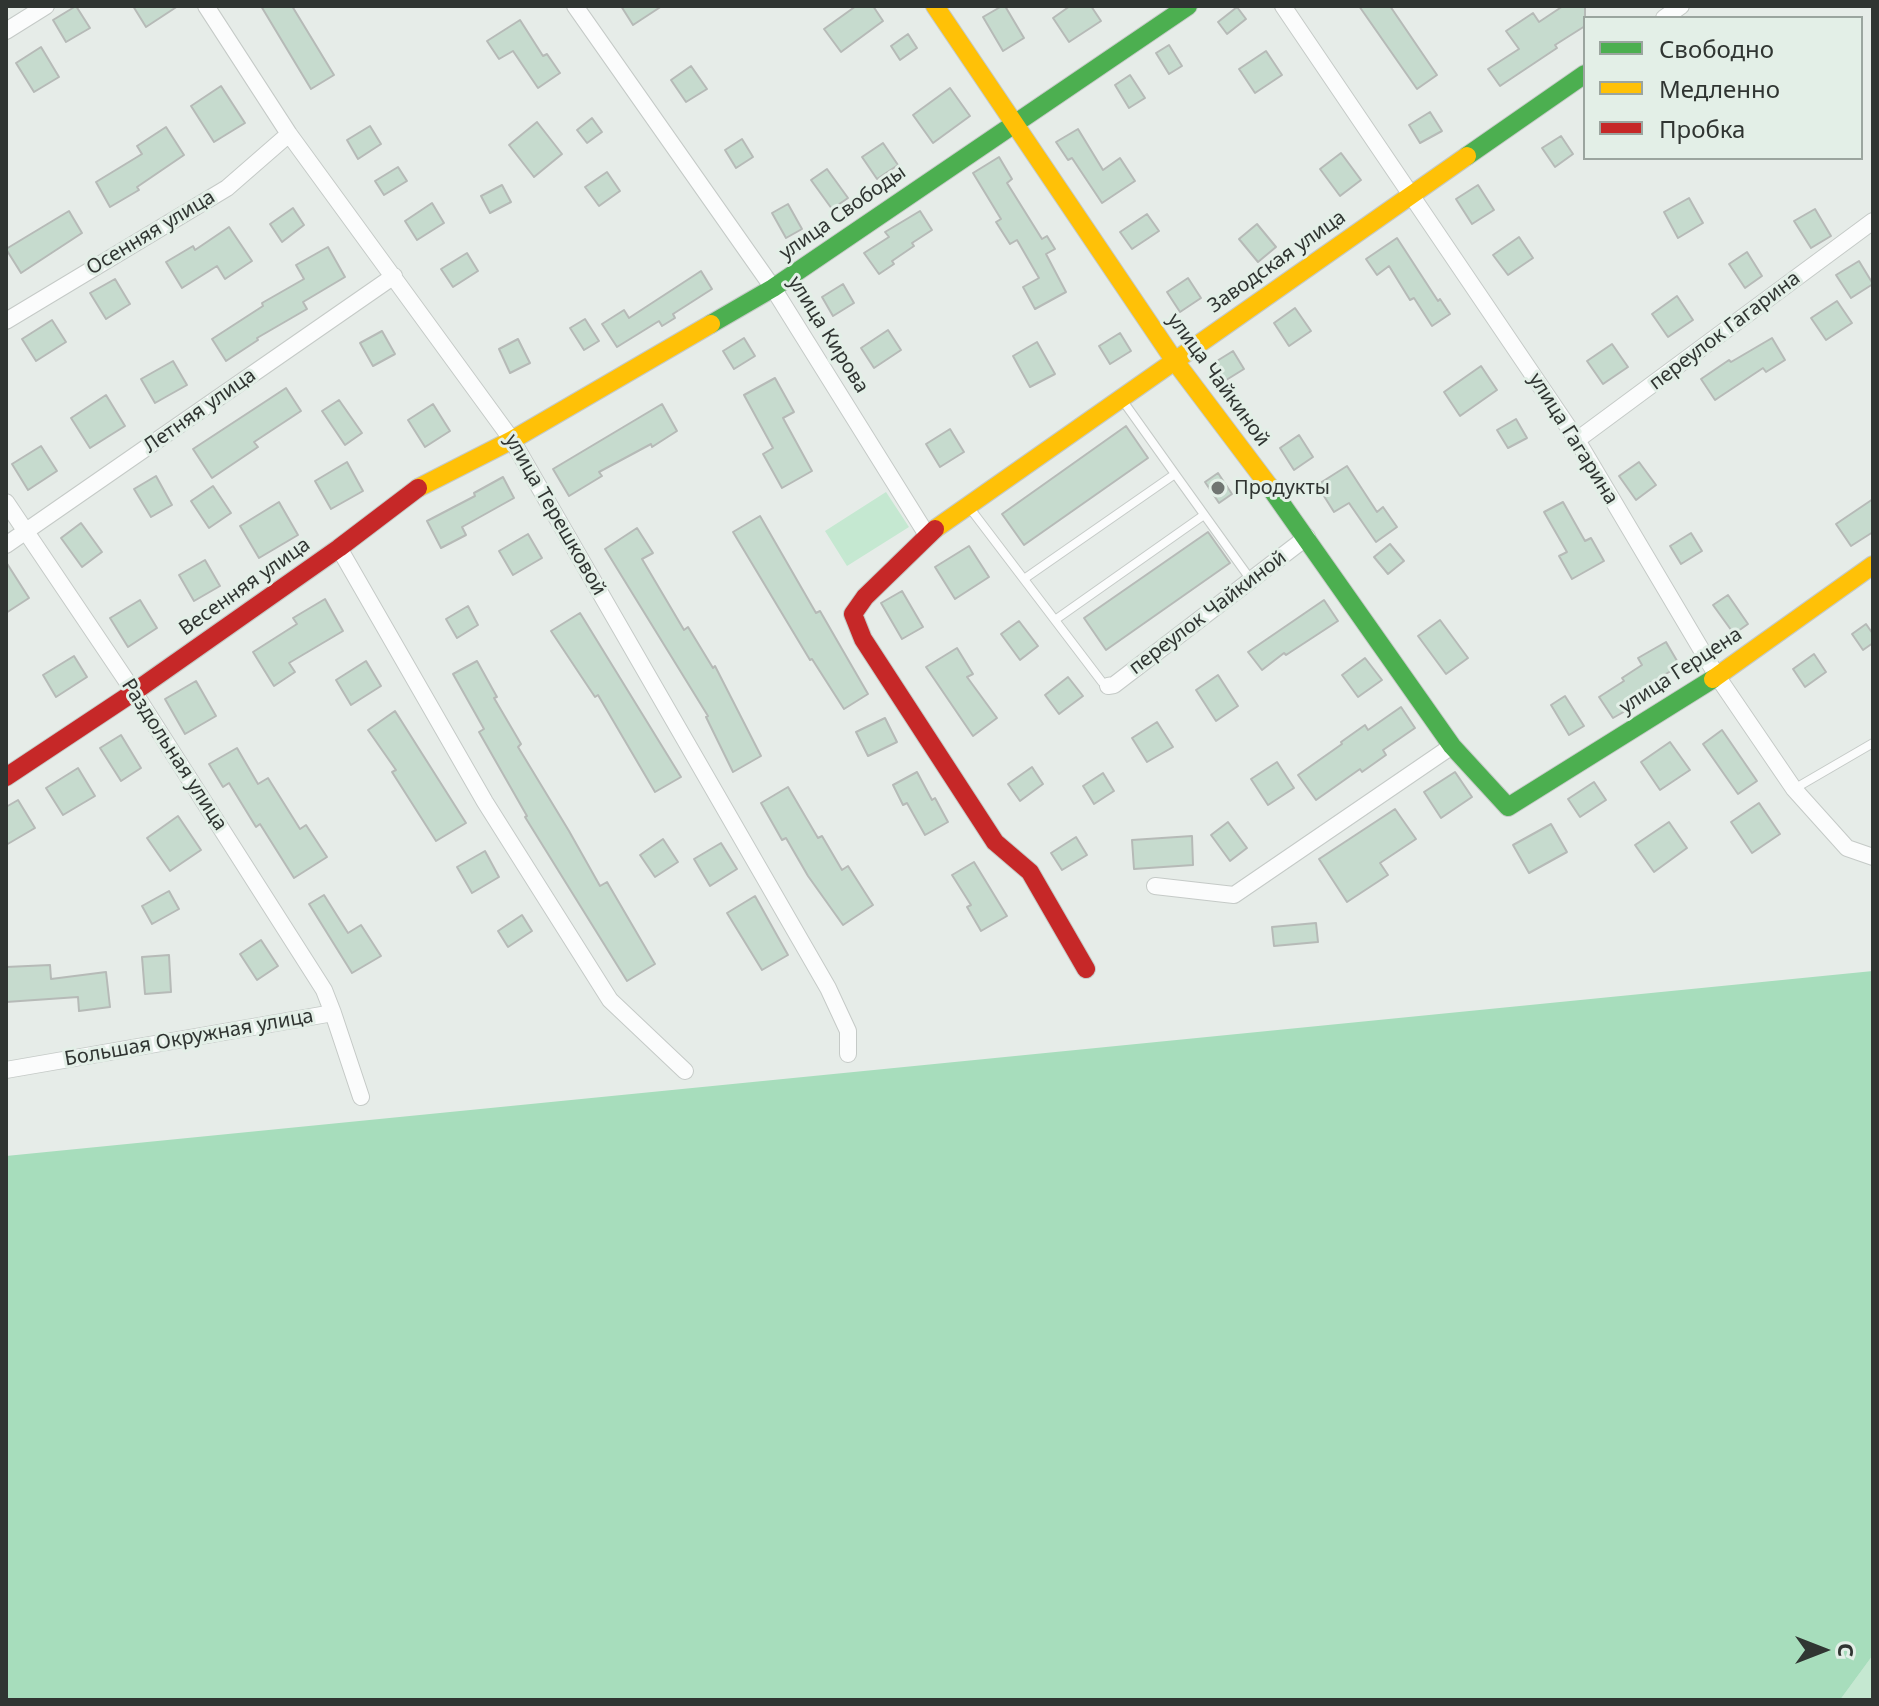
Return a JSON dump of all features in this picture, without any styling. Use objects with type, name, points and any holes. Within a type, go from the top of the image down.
[{"type":"street","points":[[6,31],[46,6]]},
{"type":"street","name":"улица Терешковой","points":[[206,6],[289,134],[512,440],[828,988],[848,1031],[848,1054]]},
{"type":"street","name":"улица Кирова","points":[[575,6],[773,288],[927,535]]},
{"type":"street","name":"улица Чайкиной","points":[[935,6],[1174,360],[1307,537],[1452,746],[1508,807]]},
{"type":"street","name":"улица Свободы","points":[[512,440],[773,288],[1188,6]]},
{"type":"street","name":"улица Гагарина","points":[[1283,6],[1577,440],[1717,676],[1794,789],[1847,848],[1873,857]]},
{"type":"street","name":"Заводская улица","points":[[1086,969],[1030,872],[995,842],[863,639],[853,614],[865,597],[927,535],[1583,75]]},
{"type":"street","name":"Осенняя улица","points":[[6,321],[227,188],[289,134]]},
{"type":"street","name":"переулок Гагарина","points":[[1577,440],[1873,221]]},
{"type":"street","name":"Летняя улица","points":[[6,545],[394,276]]},
{"type":"street","name":"Весенняя улица","points":[[6,777],[134,692],[339,548],[411,492],[512,440]]},
{"type":"street","name":"Раздольная улица","points":[[6,502],[134,692],[324,990],[333,1013]]},
{"type":"street","name":"переулок Чайкиной","points":[[1108,686],[1114,685],[1307,537]]},
{"type":"street","points":[[339,548],[485,802],[610,1000],[685,1071]]},
{"type":"street","name":"улица Герцена","points":[[1508,807],[1717,676],[1873,565]]},
{"type":"street","points":[[1155,886],[1234,895],[1452,746]]},
{"type":"street","name":"Большая Окружная улица","points":[[6,1070],[333,1013],[361,1097]]},
{"type":"lane","points":[[1121,397],[1251,580]]},
{"type":"lane","points":[[1024,579],[1175,474]]},
{"type":"lane","points":[[968,505],[1108,686]]},
{"type":"lane","points":[[1055,620],[1204,515]]},
{"type":"lane","points":[[1794,789],[1873,743]]},
{"type":"green space","points":[[886,492],[909,527],[847,566],[825,531]]},
{"type":"green space","points":[[1873,971],[1873,1655],[1840,1700],[6,1700],[6,1156]]},
{"type":"green space","points":[[1873,1655],[1873,1700],[1840,1700]]},
{"type":"building","points":[[76,6],[90,28],[66,42],[53,20]]},
{"type":"building","points":[[133,6],[178,6],[146,27]]},
{"type":"building","points":[[261,6],[292,6],[334,75],[311,89]]},
{"type":"building","points":[[621,6],[662,6],[633,25]]},
{"type":"building","points":[[856,6],[873,6],[883,21],[841,52],[824,29]]},
{"type":"building","points":[[1005,6],[1024,38],[1003,51],[983,17]]},
{"type":"building","points":[[1070,6],[1091,6],[1101,21],[1069,42],[1053,18]]},
{"type":"building","points":[[1359,6],[1390,6],[1437,75],[1417,89]]},
{"type":"building","points":[[1563,6],[1585,6],[1583,27],[1500,86],[1488,69],[1519,49],[1506,31],[1533,13],[1539,22]]},
{"type":"building","points":[[1237,7],[1246,19],[1227,34],[1218,22]]},
{"type":"building","points":[[520,20],[543,56],[547,54],[560,73],[538,88],[513,51],[499,59],[487,41]]},
{"type":"building","points":[[908,34],[917,48],[900,60],[891,46]]},
{"type":"building","points":[[1169,45],[1182,66],[1169,74],[1156,53]]},
{"type":"building","points":[[41,47],[59,77],[34,92],[16,63]]},
{"type":"building","points":[[1266,51],[1282,75],[1255,93],[1239,69]]},
{"type":"building","points":[[691,66],[707,89],[686,102],[671,80]]},
{"type":"building","points":[[1130,75],[1145,98],[1129,108],[1115,85]]},
{"type":"building","points":[[221,86],[245,123],[214,142],[191,106]]},
{"type":"building","points":[[950,88],[970,116],[933,143],[913,115]]},
{"type":"building","points":[[1430,112],[1442,131],[1420,143],[1409,125]]},
{"type":"building","points":[[592,118],[602,132],[587,143],[577,130]]},
{"type":"building","points":[[537,122],[562,154],[534,177],[509,145]]},
{"type":"building","points":[[370,126],[381,144],[358,159],[347,140]]},
{"type":"building","points":[[166,127],[184,155],[137,187],[139,190],[110,207],[96,182],[142,154],[137,146]]},
{"type":"building","points":[[1078,129],[1103,170],[1120,158],[1135,181],[1102,203],[1072,158],[1068,160],[1056,142]]},
{"type":"building","points":[[1561,136],[1573,154],[1555,167],[1542,148]]},
{"type":"building","points":[[742,139],[753,157],[736,168],[725,150]]},
{"type":"building","points":[[883,143],[898,165],[877,179],[862,157]]},
{"type":"building","points":[[1341,153],[1361,180],[1340,196],[1320,169]]},
{"type":"building","points":[[999,157],[1012,179],[1007,183],[1042,239],[1047,236],[1055,249],[1046,254],[1066,292],[1035,309],[1023,287],[1039,278],[1017,240],[1010,244],[996,222],[1001,219],[973,173]]},
{"type":"building","points":[[398,167],[407,181],[384,195],[375,181]]},
{"type":"building","points":[[827,169],[848,198],[832,209],[811,180]]},
{"type":"building","points":[[607,172],[620,191],[599,206],[585,187]]},
{"type":"building","points":[[502,185],[511,202],[490,213],[481,196]]},
{"type":"building","points":[[1478,185],[1494,210],[1472,224],[1456,199]]},
{"type":"building","points":[[1689,198],[1703,223],[1678,238],[1664,212]]},
{"type":"building","points":[[432,203],[444,223],[417,240],[405,221]]},
{"type":"building","points":[[788,204],[802,229],[786,238],[772,213]]},
{"type":"building","points":[[293,208],[304,225],[282,242],[270,224]]},
{"type":"building","points":[[1815,209],[1831,236],[1811,248],[1794,221]]},
{"type":"building","points":[[69,211],[82,233],[21,273],[6,249]]},
{"type":"building","points":[[920,211],[932,230],[912,243],[914,246],[879,274],[864,253],[889,237],[885,232]]},
{"type":"building","points":[[1147,214],[1159,231],[1132,249],[1120,232]]},
{"type":"building","points":[[1257,224],[1276,247],[1258,262],[1239,239]]},
{"type":"building","points":[[229,227],[252,261],[225,279],[217,266],[182,288],[166,262],[193,246],[195,250]]},
{"type":"building","points":[[1519,237],[1533,258],[1508,275],[1493,255]]},
{"type":"building","points":[[1397,238],[1438,301],[1440,299],[1450,314],[1432,326],[1414,298],[1410,300],[1389,266],[1377,275],[1366,259]]},
{"type":"building","points":[[328,247],[345,277],[303,302],[307,309],[257,338],[226,361],[212,339],[263,306],[262,303],[304,279],[296,265]]},
{"type":"building","points":[[1747,252],[1762,276],[1745,288],[1729,264]]},
{"type":"building","points":[[467,253],[478,271],[453,287],[441,269]]},
{"type":"building","points":[[1859,261],[1873,284],[1851,298],[1836,275]]},
{"type":"building","points":[[701,271],[712,289],[673,314],[675,318],[662,326],[659,321],[617,347],[602,324],[624,310],[629,318]]},
{"type":"building","points":[[1188,278],[1201,298],[1180,312],[1167,292]]},
{"type":"building","points":[[115,279],[130,304],[106,319],[90,293]]},
{"type":"building","points":[[843,284],[854,303],[833,316],[822,297]]},
{"type":"building","points":[[1677,296],[1693,320],[1668,337],[1652,314]]},
{"type":"building","points":[[1837,301],[1852,323],[1826,340],[1811,318]]},
{"type":"building","points":[[1295,308],[1311,331],[1289,346],[1274,323]]},
{"type":"building","points":[[585,319],[599,341],[584,350],[570,328]]},
{"type":"building","points":[[52,320],[66,342],[36,361],[22,339]]},
{"type":"building","points":[[888,330],[901,350],[874,368],[861,348]]},
{"type":"building","points":[[382,331],[395,354],[373,366],[360,343]]},
{"type":"building","points":[[1120,333],[1131,351],[1110,364],[1099,346]]},
{"type":"building","points":[[744,338],[755,356],[734,369],[723,351]]},
{"type":"building","points":[[1772,338],[1785,360],[1766,372],[1763,368],[1715,400],[1701,379],[1729,360],[1731,362]]},
{"type":"building","points":[[518,339],[530,363],[510,373],[499,349]]},
{"type":"building","points":[[1037,342],[1055,374],[1030,387],[1013,356]]},
{"type":"building","points":[[1612,344],[1628,367],[1603,384],[1587,361]]},
{"type":"building","points":[[1233,351],[1244,369],[1223,382],[1212,364]]},
{"type":"building","points":[[173,361],[187,385],[155,403],[141,379]]},
{"type":"building","points":[[1481,366],[1497,390],[1460,416],[1444,392]]},
{"type":"building","points":[[775,378],[794,412],[783,418],[812,471],[782,488],[763,454],[773,448],[744,395]]},
{"type":"building","points":[[286,388],[301,411],[254,442],[258,447],[212,478],[193,449]]},
{"type":"building","points":[[106,395],[125,426],[90,448],[71,418]]},
{"type":"building","points":[[339,400],[362,433],[345,445],[322,411]]},
{"type":"building","points":[[433,404],[450,431],[425,447],[408,420]]},
{"type":"building","points":[[662,404],[677,431],[652,447],[651,444],[599,472],[602,476],[569,496],[553,469]]},
{"type":"building","points":[[1516,419],[1527,438],[1508,448],[1497,430]]},
{"type":"building","points":[[1126,426],[1148,458],[1024,545],[1002,514]]},
{"type":"building","points":[[950,429],[964,452],[940,467],[926,444]]},
{"type":"building","points":[[1299,435],[1313,457],[1294,470],[1280,448]]},
{"type":"building","points":[[41,446],[57,471],[28,490],[12,464]]},
{"type":"building","points":[[347,462],[363,491],[331,509],[315,481]]},
{"type":"building","points":[[1639,462],[1656,485],[1636,500],[1619,476]]},
{"type":"building","points":[[1347,466],[1377,512],[1383,507],[1397,527],[1376,542],[1349,503],[1334,512],[1317,485]]},
{"type":"building","name":"Продукты","points":[[1218,473],[1232,494],[1219,503],[1205,482]]},
{"type":"building","points":[[156,476],[172,505],[151,517],[134,489]]},
{"type":"building","points":[[503,477],[514,498],[462,527],[466,535],[441,548],[427,521],[475,496],[474,493]]},
{"type":"building","points":[[213,486],[231,513],[209,528],[191,501]]},
{"type":"building","points":[[1873,499],[1873,532],[1851,546],[1836,524]]},
{"type":"building","points":[[279,502],[298,535],[259,558],[240,526]]},
{"type":"building","points":[[1563,502],[1585,541],[1591,538],[1604,561],[1572,579],[1559,556],[1567,552],[1544,512]]},
{"type":"building","points":[[760,516],[816,613],[820,611],[868,694],[844,709],[810,660],[733,532]]},
{"type":"building","points":[[81,523],[102,552],[82,567],[61,538]]},
{"type":"building","points":[[637,528],[653,553],[642,559],[684,630],[688,627],[713,668],[715,666],[761,756],[733,772],[708,716],[605,549]]},
{"type":"building","points":[[1208,532],[1230,563],[1106,650],[1084,618]]},
{"type":"building","points":[[1691,533],[1702,551],[1681,564],[1670,546]]},
{"type":"building","points":[[528,534],[542,558],[513,575],[499,551]]},
{"type":"building","points":[[1390,544],[1404,561],[1388,574],[1374,557]]},
{"type":"building","points":[[969,546],[989,577],[955,599],[935,567]]},
{"type":"building","points":[[205,560],[220,586],[194,601],[179,575]]},
{"type":"building","points":[[6,562],[29,598],[6,613]]},
{"type":"building","points":[[902,591],[923,627],[902,639],[881,603]]},
{"type":"building","points":[[1728,595],[1748,624],[1734,634],[1713,605]]},
{"type":"building","points":[[325,599],[343,631],[289,663],[295,672],[274,686],[253,652],[297,624],[293,618]]},
{"type":"building","points":[[140,600],[157,628],[128,647],[110,618]]},
{"type":"building","points":[[1324,600],[1338,621],[1262,670],[1248,652]]},
{"type":"building","points":[[468,606],[478,625],[457,638],[446,619]]},
{"type":"building","points":[[580,613],[681,777],[655,792],[598,695],[595,697],[551,631]]},
{"type":"building","points":[[1440,620],[1468,658],[1446,674],[1418,636]]},
{"type":"building","points":[[1019,621],[1038,646],[1020,660],[1001,634]]},
{"type":"building","points":[[1866,624],[1873,634],[1873,643],[1863,650],[1852,634]]},
{"type":"building","points":[[1666,642],[1680,666],[1646,685],[1650,691],[1613,718],[1599,697],[1642,665],[1638,658]]},
{"type":"building","points":[[957,648],[973,674],[967,677],[997,718],[973,736],[926,667]]},
{"type":"building","points":[[1814,654],[1826,672],[1805,687],[1793,669]]},
{"type":"building","points":[[74,656],[87,677],[56,697],[43,675]]},
{"type":"building","points":[[1365,658],[1382,680],[1358,697],[1342,675]]},
{"type":"building","points":[[366,661],[381,686],[351,705],[336,680]]},
{"type":"building","points":[[477,661],[521,744],[518,747],[600,886],[607,882],[655,964],[627,981],[525,817],[479,732],[484,729],[453,674]]},
{"type":"building","points":[[1218,675],[1238,706],[1216,721],[1196,690]]},
{"type":"building","points":[[1068,677],[1083,696],[1059,714],[1045,695]]},
{"type":"building","points":[[196,681],[216,716],[185,734],[165,699]]},
{"type":"building","points":[[1565,696],[1584,726],[1569,735],[1551,705]]},
{"type":"building","points":[[1401,707],[1415,728],[1383,750],[1386,755],[1316,800],[1298,775],[1365,725],[1368,730]]},
{"type":"building","points":[[395,711],[466,823],[436,841],[392,772],[396,770],[368,730]]},
{"type":"building","points":[[885,718],[897,742],[868,756],[856,732]]},
{"type":"building","points":[[1157,722],[1173,747],[1147,762],[1132,738]]},
{"type":"building","points":[[1722,730],[1757,781],[1738,794],[1703,744]]},
{"type":"building","points":[[121,735],[141,768],[121,781],[100,748]]},
{"type":"building","points":[[1670,742],[1690,770],[1660,790],[1641,762]]},
{"type":"building","points":[[237,748],[258,784],[268,778],[300,829],[306,825],[327,857],[294,878],[260,824],[256,827],[229,783],[223,787],[209,764]]},
{"type":"building","points":[[1277,762],[1294,788],[1268,805],[1251,779]]},
{"type":"building","points":[[1032,767],[1043,784],[1020,801],[1008,784]]},
{"type":"building","points":[[78,768],[95,796],[63,815],[46,788]]},
{"type":"building","points":[[917,772],[948,822],[925,835],[893,785]]},
{"type":"building","points":[[1455,772],[1472,797],[1441,818],[1424,792]]},
{"type":"building","points":[[1103,773],[1114,791],[1094,804],[1083,786]]},
{"type":"building","points":[[1594,782],[1606,800],[1580,817],[1568,799]]},
{"type":"building","points":[[788,787],[818,838],[822,836],[842,870],[848,866],[873,905],[843,925],[808,876],[786,838],[782,840],[761,803]]},
{"type":"building","points":[[18,800],[35,828],[6,845],[6,807]]},
{"type":"building","points":[[1759,803],[1780,834],[1752,853],[1731,822]]},
{"type":"building","points":[[1395,809],[1416,839],[1380,863],[1388,875],[1347,902],[1319,859]]},
{"type":"building","points":[[178,816],[201,850],[170,871],[147,838]]},
{"type":"building","points":[[1228,822],[1247,848],[1230,861],[1211,835]]},
{"type":"building","points":[[1669,822],[1687,848],[1654,872],[1635,845]]},
{"type":"building","points":[[1551,824],[1567,852],[1529,873],[1513,845]]},
{"type":"building","points":[[1192,836],[1193,865],[1134,869],[1132,840]]},
{"type":"building","points":[[1076,837],[1087,855],[1062,870],[1051,853]]},
{"type":"building","points":[[663,839],[678,862],[655,877],[640,855]]},
{"type":"building","points":[[721,843],[737,869],[710,886],[694,859]]},
{"type":"building","points":[[485,851],[499,877],[472,893],[457,867]]},
{"type":"building","points":[[974,862],[1007,916],[981,931],[967,907],[971,905],[952,875]]},
{"type":"building","points":[[169,891],[179,909],[152,924],[142,906]]},
{"type":"building","points":[[324,895],[348,933],[361,925],[381,956],[352,973],[309,904]]},
{"type":"building","points":[[755,896],[788,955],[762,970],[727,913]]},
{"type":"building","points":[[522,915],[532,931],[508,947],[498,931]]},
{"type":"building","points":[[1316,923],[1318,942],[1274,946],[1272,927]]},
{"type":"building","points":[[261,940],[278,966],[257,980],[240,954]]},
{"type":"building","points":[[169,955],[171,992],[145,994],[142,957]]},
{"type":"building","points":[[50,965],[51,979],[106,972],[110,1007],[79,1011],[78,997],[6,1002],[6,967]]},
{"type":"traffic: fast","points":[[711,324],[773,288],[1188,6]]},
{"type":"traffic: fast","points":[[1467,156],[1583,75]]},
{"type":"traffic: fast","points":[[1269,486],[1452,746],[1508,807],[1713,679]]},
{"type":"traffic: slow","points":[[935,6],[1174,360],[1269,486]]},
{"type":"traffic: slow","points":[[935,529],[1467,156]]},
{"type":"traffic: slow","points":[[418,488],[512,440],[711,324]]},
{"type":"traffic: slow","points":[[1713,679],[1873,565]]},
{"type":"traffic: jam","points":[[6,777],[134,692],[339,548],[418,488]]},
{"type":"traffic: jam","points":[[935,529],[865,597],[853,614],[863,639],[995,842],[1030,872],[1086,969]]},
{"type":"place","name":"Продукты","points":[[1218,488]]}]
